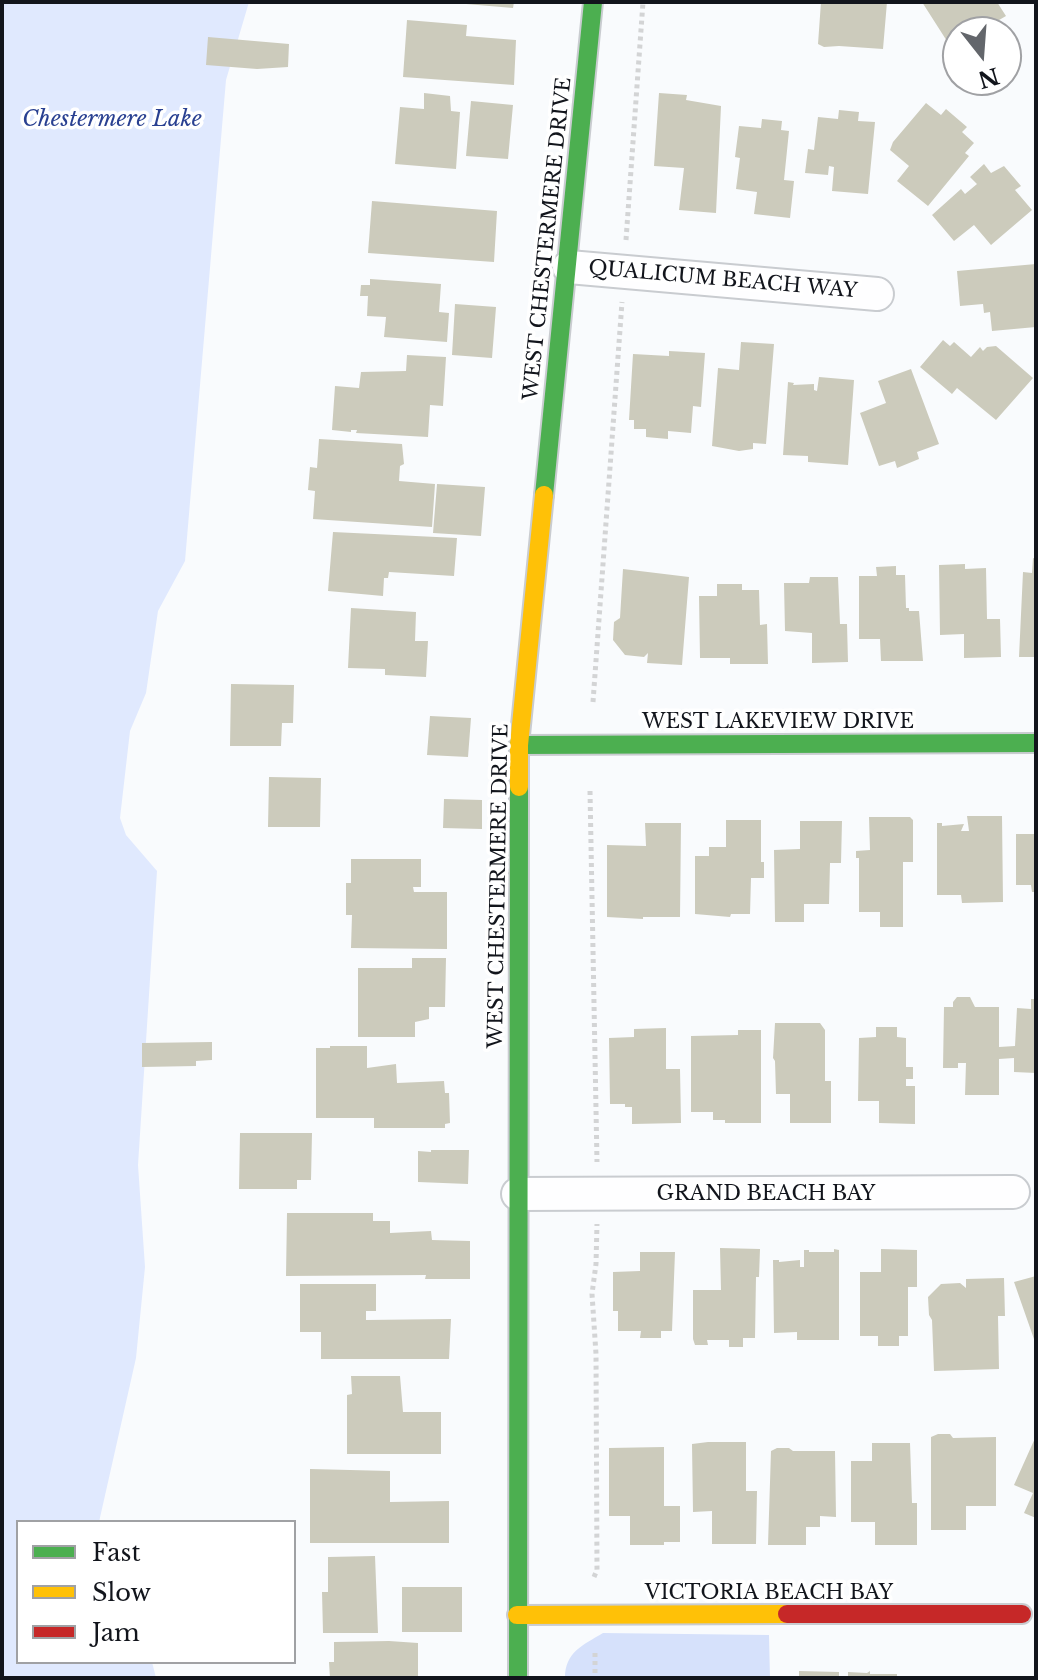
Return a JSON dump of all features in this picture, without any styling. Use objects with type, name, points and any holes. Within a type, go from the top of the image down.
[{"type":"street","name":"WEST CHESTERMERE DRIVE","points":[[518,1678],[519,745],[593,2]]},
{"type":"street","name":"QUALICUM BEACH WAY","points":[[569,267],[877,294]]},
{"type":"street","name":"WEST LAKEVIEW DRIVE","points":[[519,745],[1036,743]]},
{"type":"street","name":"GRAND BEACH BAY","points":[[518,1194],[1013,1192]]},
{"type":"street","name":"VICTORIA BEACH BAY","points":[[517,1615],[1022,1614]]},
{"type":"path","points":[[593,702],[643,2]]},
{"type":"path","points":[[590,791],[597,1167]]},
{"type":"path","points":[[591,1588],[597,1570],[596,1354],[592,1294],[597,1215]]},
{"type":"path","points":[[595,1647],[595,1678]]},
{"type":"shaded area","points":[[603,1633],[769,1635],[770,1678],[565,1678],[572,1656]]},
{"type":"water","name":"Chestermere Lake","points":[[2,2],[249,2],[226,80],[185,561],[158,611],[146,693],[130,731],[120,818],[126,835],[157,871],[138,1165],[145,1267],[136,1358],[99,1520],[16,1520],[16,1664],[152,1664],[156,1678],[2,1678]]},
{"type":"building","points":[[466,2],[514,2],[513,8]]},
{"type":"building","points":[[821,2],[887,2],[883,49],[824,47],[818,44]]},
{"type":"building","points":[[922,2],[997,2],[1006,16],[942,16],[942,33]]},
{"type":"building","points":[[407,20],[467,25],[466,36],[516,40],[514,85],[403,77]]},
{"type":"building","points":[[208,37],[289,44],[288,67],[257,69],[206,65]]},
{"type":"building","points":[[424,93],[450,96],[451,111],[460,112],[456,169],[395,164],[400,107],[424,109]]},
{"type":"building","points":[[659,93],[687,95],[686,100],[721,106],[716,213],[679,210],[684,168],[654,166]]},
{"type":"building","points":[[471,101],[513,105],[508,159],[466,156]]},
{"type":"building","points":[[926,103],[941,115],[946,109],[967,127],[962,132],[974,143],[965,153],[969,156],[928,206],[897,181],[909,166],[890,150],[893,142]]},
{"type":"building","points":[[839,110],[859,112],[858,121],[875,122],[868,194],[832,191],[834,167],[829,166],[828,175],[805,173],[808,149],[814,150],[818,117],[838,119]]},
{"type":"building","points":[[762,119],[782,121],[781,130],[789,131],[784,180],[794,181],[790,218],[754,214],[757,192],[736,189],[740,158],[735,157],[739,126],[761,128]]},
{"type":"building","points":[[984,164],[991,173],[1004,166],[1021,186],[1015,190],[1032,210],[991,245],[974,225],[954,241],[932,215],[961,189],[965,194],[977,184],[970,177]]},
{"type":"building","points":[[372,201],[497,211],[494,262],[368,253]]},
{"type":"building","points":[[1036,264],[1036,327],[992,331],[990,312],[984,313],[983,304],[960,306],[957,271]]},
{"type":"building","points":[[370,279],[441,284],[439,312],[449,313],[447,342],[384,337],[386,317],[367,316],[368,296],[360,296],[361,285],[370,285]]},
{"type":"building","points":[[455,304],[496,307],[492,358],[452,355]]},
{"type":"building","points":[[943,340],[950,346],[954,342],[971,357],[980,347],[983,351],[996,346],[1033,378],[996,420],[957,388],[952,394],[920,367]]},
{"type":"building","points":[[741,342],[774,344],[766,444],[753,443],[753,449],[739,451],[712,446],[718,368],[739,370]]},
{"type":"building","points":[[669,351],[705,353],[701,407],[693,406],[691,433],[668,431],[668,439],[646,437],[646,429],[634,429],[634,420],[629,420],[633,354],[669,356]]},
{"type":"building","points":[[407,355],[446,357],[443,406],[430,405],[428,437],[332,430],[335,386],[359,388],[361,372],[406,371]]},
{"type":"building","points":[[911,369],[939,444],[917,452],[919,459],[897,468],[895,461],[879,466],[860,413],[886,403],[878,381]]},
{"type":"building","points":[[819,377],[854,380],[848,465],[808,462],[808,456],[783,455],[788,382],[793,385],[814,384],[817,391]]},
{"type":"building","points":[[319,439],[402,444],[404,464],[400,466],[399,481],[435,484],[432,527],[313,519],[315,491],[308,490],[310,467],[317,468]]},
{"type":"building","points":[[437,484],[485,487],[481,536],[433,533]]},
{"type":"building","points":[[333,532],[457,538],[454,576],[389,572],[388,578],[384,578],[383,596],[328,591]]},
{"type":"building","points":[[1033,558],[1036,559],[1036,657],[1019,657],[1023,572],[1032,573]]},
{"type":"building","points":[[965,564],[965,569],[986,568],[987,619],[1000,619],[1001,657],[964,658],[964,634],[940,635],[939,565]]},
{"type":"building","points":[[896,566],[896,575],[905,575],[906,608],[919,611],[923,661],[881,661],[880,639],[859,639],[859,576],[877,576],[876,567]]},
{"type":"building","points":[[623,569],[689,577],[682,665],[647,663],[648,653],[644,657],[625,655],[613,640],[614,622],[620,618]]},
{"type":"building","points":[[810,577],[838,577],[840,624],[847,624],[848,662],[812,663],[812,633],[785,631],[784,583],[809,583]]},
{"type":"building","points":[[717,584],[742,584],[742,590],[759,590],[760,625],[767,624],[768,664],[730,664],[730,658],[700,658],[699,596],[717,596]]},
{"type":"building","points":[[351,608],[416,612],[415,641],[428,641],[426,677],[385,675],[385,669],[348,668]]},
{"type":"building","points":[[231,684],[294,685],[293,723],[282,723],[281,746],[230,746]]},
{"type":"building","points":[[430,716],[471,718],[468,757],[427,755]]},
{"type":"building","points":[[269,777],[321,778],[320,827],[268,827]]},
{"type":"building","points":[[444,799],[482,800],[482,829],[443,828]]},
{"type":"building","points":[[967,816],[1002,816],[1003,902],[962,903],[961,895],[937,895],[937,823],[942,823],[942,826],[964,824],[961,831],[969,831]]},
{"type":"building","points":[[869,817],[910,817],[913,820],[913,862],[903,862],[903,927],[880,927],[880,912],[859,912],[859,858],[856,858],[856,851],[870,850]]},
{"type":"building","points":[[726,820],[761,820],[764,878],[751,878],[750,914],[731,914],[730,917],[695,914],[695,856],[709,856],[709,847],[726,847]]},
{"type":"building","points":[[800,821],[842,821],[841,863],[830,863],[829,904],[804,904],[804,922],[775,922],[774,850],[800,849]]},
{"type":"building","points":[[645,823],[681,823],[680,917],[607,917],[607,845],[646,846]]},
{"type":"building","points":[[1016,834],[1036,834],[1036,892],[1032,892],[1031,885],[1016,885]]},
{"type":"building","points":[[351,859],[421,859],[421,887],[413,887],[414,892],[447,892],[447,949],[351,948],[352,915],[346,915],[346,883],[351,883]]},
{"type":"building","points":[[412,958],[446,958],[445,1007],[429,1007],[429,1019],[415,1022],[415,1037],[358,1037],[358,968],[412,968]]},
{"type":"building","points":[[957,997],[970,997],[975,1007],[999,1007],[999,1047],[1015,1046],[1017,1008],[1031,1009],[1031,999],[1036,999],[1036,1073],[1014,1072],[1014,1058],[999,1059],[999,1095],[965,1095],[966,1063],[958,1063],[958,1068],[943,1068],[944,1007],[953,1007]]},
{"type":"building","points":[[775,1023],[820,1023],[825,1030],[825,1081],[831,1081],[831,1123],[790,1123],[790,1094],[776,1094],[773,1058]]},
{"type":"building","points":[[876,1027],[897,1027],[897,1037],[906,1038],[906,1067],[913,1067],[913,1079],[906,1079],[906,1086],[915,1086],[915,1124],[879,1123],[879,1101],[858,1101],[859,1038],[876,1037]]},
{"type":"building","points":[[666,1028],[666,1069],[680,1069],[681,1123],[632,1124],[632,1107],[610,1104],[609,1038],[634,1037],[634,1029]]},
{"type":"building","points":[[738,1030],[761,1030],[761,1123],[725,1123],[725,1120],[713,1120],[713,1112],[691,1112],[691,1036],[738,1035]]},
{"type":"building","points":[[212,1042],[212,1060],[196,1061],[196,1066],[142,1067],[142,1043]]},
{"type":"building","points":[[367,1046],[367,1068],[396,1064],[397,1083],[444,1081],[445,1093],[449,1093],[450,1123],[445,1124],[445,1128],[374,1128],[374,1118],[316,1118],[316,1048]]},
{"type":"building","points":[[240,1133],[312,1133],[311,1180],[297,1180],[297,1189],[239,1189]]},
{"type":"building","points":[[469,1150],[468,1184],[418,1182],[418,1151]]},
{"type":"building","points":[[287,1213],[373,1213],[373,1221],[390,1221],[390,1233],[431,1231],[432,1240],[470,1241],[470,1279],[425,1279],[426,1275],[286,1276]]},
{"type":"building","points":[[720,1248],[760,1249],[759,1277],[756,1277],[755,1338],[743,1338],[743,1347],[729,1347],[729,1340],[707,1340],[708,1345],[695,1345],[693,1339],[693,1290],[721,1290]]},
{"type":"building","points":[[834,1249],[839,1250],[839,1340],[797,1340],[797,1332],[774,1333],[773,1260],[800,1260],[800,1267],[804,1267],[804,1250],[834,1252]]},
{"type":"building","points":[[881,1249],[917,1250],[917,1287],[908,1287],[908,1336],[899,1336],[899,1346],[878,1346],[878,1336],[860,1336],[860,1272],[881,1272]]},
{"type":"building","points":[[640,1252],[675,1252],[672,1331],[661,1331],[661,1338],[640,1338],[641,1331],[618,1331],[618,1311],[613,1311],[613,1272],[640,1271]]},
{"type":"building","points":[[1036,1276],[1036,1341],[1035,1342],[1014,1282]]},
{"type":"building","points":[[1004,1278],[1005,1316],[998,1316],[999,1369],[934,1371],[928,1297],[941,1284],[960,1283],[966,1288],[966,1279]]},
{"type":"building","points":[[300,1284],[376,1284],[376,1311],[366,1311],[366,1320],[451,1319],[449,1359],[321,1359],[321,1332],[300,1332]]},
{"type":"building","points":[[351,1376],[400,1376],[403,1412],[441,1412],[441,1454],[347,1454],[347,1395],[352,1394]]},
{"type":"building","points":[[950,1434],[953,1438],[996,1437],[996,1506],[966,1506],[966,1530],[931,1530],[931,1437]]},
{"type":"building","points":[[1036,1436],[1036,1518],[1024,1513],[1033,1493],[1014,1485]]},
{"type":"building","points":[[746,1442],[746,1491],[757,1491],[756,1544],[712,1544],[712,1511],[693,1512],[692,1444]]},
{"type":"building","points":[[872,1443],[910,1443],[912,1503],[917,1503],[917,1545],[875,1545],[875,1522],[851,1522],[851,1461],[872,1461]]},
{"type":"building","points":[[664,1447],[664,1506],[680,1506],[680,1542],[630,1545],[630,1516],[609,1516],[609,1448]]},
{"type":"building","points":[[777,1448],[835,1451],[836,1517],[820,1516],[820,1527],[806,1527],[806,1545],[768,1545],[771,1451]]},
{"type":"building","points":[[310,1469],[390,1471],[390,1502],[449,1501],[449,1543],[310,1543]]},
{"type":"building","points":[[375,1556],[378,1633],[323,1633],[322,1592],[328,1592],[328,1557]]},
{"type":"building","points":[[402,1587],[462,1587],[462,1632],[402,1632]]},
{"type":"building","points":[[334,1642],[418,1643],[418,1678],[330,1678],[329,1662],[334,1662]]},
{"type":"building","points":[[799,1671],[839,1672],[839,1678],[799,1678]]},
{"type":"building","points":[[870,1671],[870,1674],[897,1674],[897,1678],[848,1678],[848,1672]]},
{"type":"traffic: fast","points":[[544,495],[593,2]]},
{"type":"traffic: fast","points":[[519,745],[1036,743]]},
{"type":"traffic: fast","points":[[518,1678],[519,787]]},
{"type":"traffic: slow","points":[[519,787],[519,745],[544,495]]},
{"type":"traffic: slow","points":[[517,1615],[787,1614]]},
{"type":"traffic: jam","points":[[787,1614],[1022,1614]]}]
